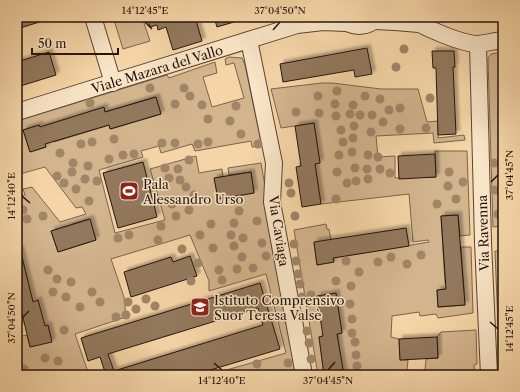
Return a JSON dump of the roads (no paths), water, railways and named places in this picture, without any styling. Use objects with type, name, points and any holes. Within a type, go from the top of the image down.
[{"type":"street","points":[[92,17],[113,82]]},
{"type":"street","points":[[376,19],[395,22],[414,21],[465,42],[478,44],[503,40]]},
{"type":"street","name":"Viale Mazara del Vallo","points":[[17,112],[249,40],[303,21],[324,22],[342,20],[355,26],[365,26],[376,19]]},
{"type":"street","name":"Via Caviaga","points":[[249,40],[274,163],[272,202],[304,375]]},
{"type":"street","name":"Via Ravenna","points":[[478,44],[483,242],[489,375]]},
{"type":"place","name":"Pala Alessandro Urso","points":[[129,191]]},
{"type":"place","name":"Istituto Comprensivo Suor Teresa Valsè","points":[[200,307]]}]
